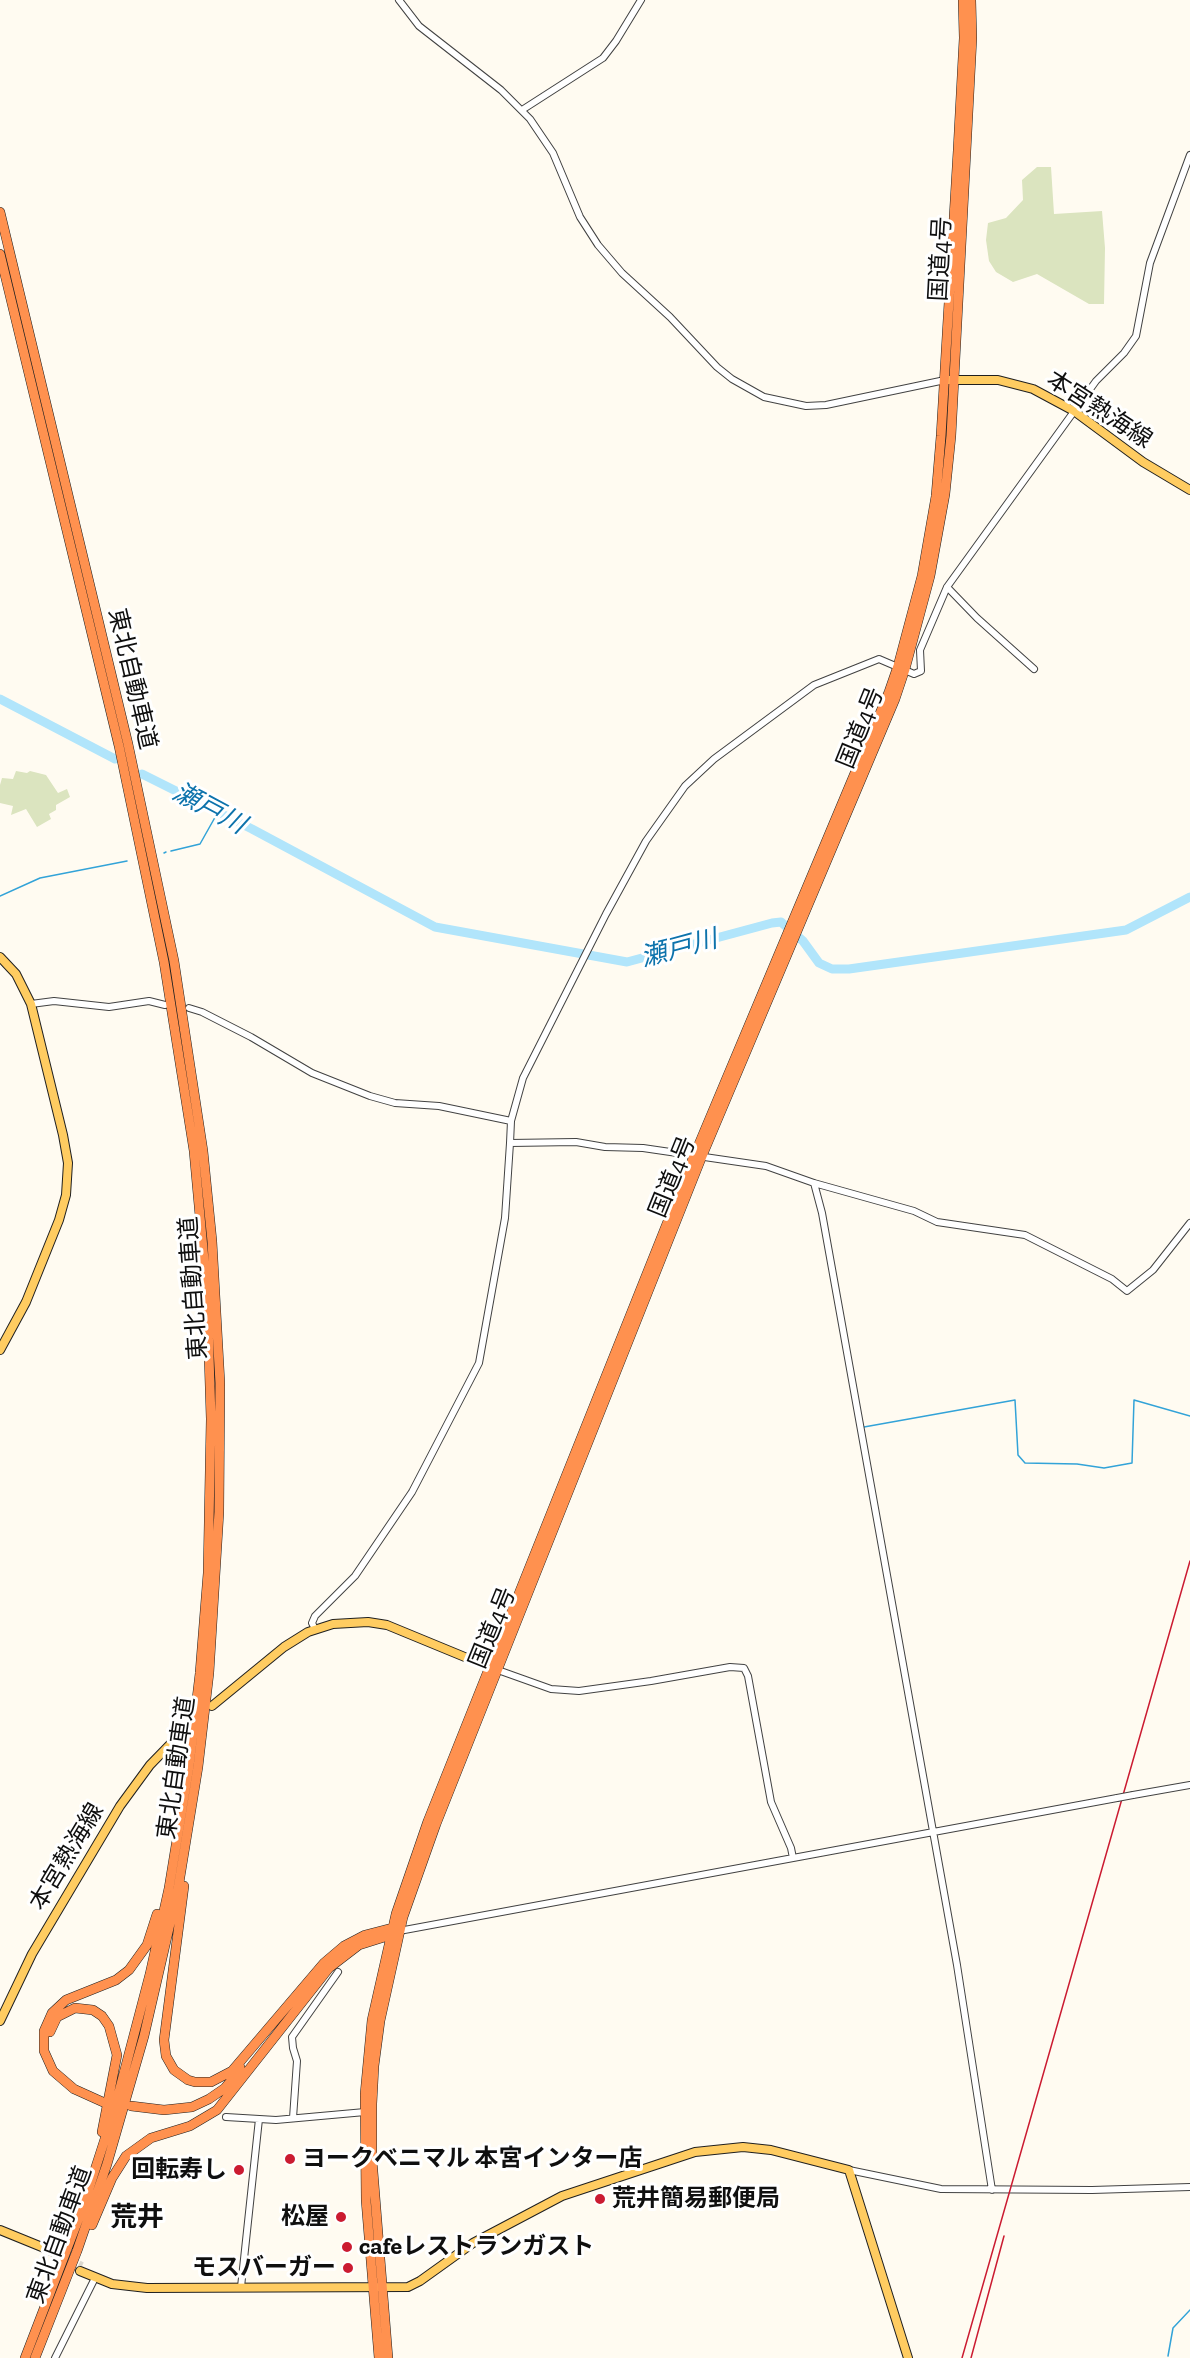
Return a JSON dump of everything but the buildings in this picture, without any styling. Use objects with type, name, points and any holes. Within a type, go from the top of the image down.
[{"type":"highway","name":"国道4号","points":[[388,2358],[366,2200],[365,2112],[372,2020],[419,1844],[493,1669],[698,1156],[798,919],[888,715],[930,576],[937,543],[950,448],[950,380],[963,0]]},
{"type":"highway","name":"国道4号","points":[[950,380],[972,38],[971,0]]},
{"type":"highway","name":"東北自動車道","points":[[0,212],[143,812],[174,961],[202,1151],[216,1292],[221,1420],[213,1631],[168,1934],[133,2077],[103,2175],[56,2306],[34,2358]]},
{"type":"highway","name":"東北自動車道","points":[[0,254],[135,815],[170,992],[194,1151],[209,1328],[212,1466],[208,1573],[190,1790],[150,1974],[114,2111],[82,2210],[25,2358]]},
{"type":"highway","points":[[190,1790],[190,1839],[168,2000],[165,2049],[166,2056],[174,2070],[180,2075],[195,2082],[218,2080],[242,2062],[324,1963],[356,1939],[394,1932]]},
{"type":"highway","points":[[82,2210],[110,2096],[117,2055],[112,2032],[102,2016],[88,2008],[68,2010],[57,2017],[51,2028],[49,2046],[52,2057],[60,2069],[71,2080],[105,2101],[74,2089],[53,2071],[44,2051],[44,2031],[52,2013],[66,2000],[78,1993],[116,1980],[129,1970],[142,1953],[157,1914],[190,1790]]},
{"type":"highway","name":"国道4号","points":[[379,2358],[372,2159],[373,2084],[394,1932]]},
{"type":"highway","points":[[56,2306],[112,2178],[126,2156],[151,2138],[201,2121],[217,2110],[329,1968],[359,1945],[394,1932]]},
{"type":"highway","points":[[233,2092],[203,2109],[184,2114],[164,2116],[130,2108],[173,2110],[201,2104],[225,2088],[236,2075],[242,2062]]},
{"type":"main road","name":"本宮熱海線","points":[[950,380],[998,380],[1034,389],[1074,411],[1143,462],[1190,490]]},
{"type":"main road","points":[[0,957],[16,974],[31,1004],[67,1155],[64,1205],[24,1306],[0,1350]]},
{"type":"main road","points":[[212,1706],[284,1647],[315,1629],[345,1622],[375,1622],[397,1628],[493,1669]]},
{"type":"main road","name":"本宮熱海線","points":[[0,2022],[32,1954],[120,1806],[150,1765],[187,1727]]},
{"type":"main road","points":[[81,2269],[95,2278],[112,2284],[147,2288],[408,2287],[420,2282],[473,2243],[562,2196],[695,2152],[742,2147],[812,2159],[849,2170],[910,2357]]},
{"type":"main road","points":[[3,2231],[58,2257]]},
{"type":"street","points":[[399,0],[419,27],[501,90],[522,110],[546,140],[561,168],[580,217],[598,245],[622,273],[670,317],[717,367],[748,390],[764,398],[786,403],[826,405],[950,380]]},
{"type":"street","points":[[522,110],[603,58],[641,0]]},
{"type":"street","points":[[315,1629],[312,1623],[315,1616],[355,1576],[412,1492],[479,1363],[505,1218],[511,1121],[523,1078],[646,841],[686,786],[704,767],[814,685],[879,659],[915,674],[921,671],[920,650],[946,587],[1096,381],[1124,353],[1136,336],[1150,263],[1190,155]]},
{"type":"street","points":[[946,587],[1034,669]]},
{"type":"street","points":[[31,1004],[60,1001],[109,1007],[149,1001],[165,1005]]},
{"type":"street","points":[[189,1008],[202,1012],[251,1037],[312,1073],[373,1096],[395,1103],[439,1106],[511,1121]]},
{"type":"street","points":[[510,1143],[576,1142],[766,1166],[814,1183],[914,1211],[937,1222],[1025,1235],[1112,1279],[1127,1291],[1153,1270],[1190,1223]]},
{"type":"street","points":[[814,1183],[822,1213],[934,1833],[971,2045],[992,2190]]},
{"type":"street","points":[[493,1669],[551,1689],[579,1691],[730,1667],[744,1668],[748,1676],[771,1802],[793,1858]]},
{"type":"street","points":[[394,1932],[1190,1785]]},
{"type":"street","points":[[293,2118],[297,2061],[292,2048],[292,2037],[338,1972]]},
{"type":"street","points":[[226,2117],[276,2120],[365,2112]]},
{"type":"street","points":[[241,2287],[259,2119]]},
{"type":"street","points":[[849,2170],[941,2189],[1190,2187]]},
{"type":"street","points":[[55,2358],[95,2278]]},
{"type":"green space","points":[[1037,167],[1051,167],[1054,214],[1102,211],[1105,248],[1104,304],[1089,304],[1037,274],[1013,282],[996,272],[989,261],[986,240],[988,223],[1006,218],[1023,200],[1022,180]]},
{"type":"green space","points":[[16,771],[27,773],[30,771],[46,775],[58,793],[67,789],[70,797],[56,805],[56,810],[49,814],[51,819],[37,827],[26,809],[11,815],[13,806],[0,803],[0,785],[2,778],[13,779]]},
{"type":"waterway","name":"瀬戸川","points":[[0,699],[115,759]]},
{"type":"waterway","name":"瀬戸川","points":[[142,774],[252,829],[435,927],[627,962],[781,922],[803,941],[819,963],[832,969],[849,969],[1126,930],[1190,897]]},
{"type":"waterway","points":[[171,851],[200,844],[218,812]]},
{"type":"waterway","points":[[0,896],[40,878],[127,861]]},
{"type":"waterway","points":[[864,1427],[1015,1400],[1018,1455],[1025,1463],[1077,1464],[1104,1468],[1132,1463],[1134,1400],[1190,1416]]},
{"type":"waterway","points":[[1168,2356],[1173,2328],[1190,2310]]},
{"type":"tunnel","points":[[68,2259],[82,2266]]},
{"type":"railway","points":[[962,2358],[1190,1561]]},
{"type":"railway","points":[[971,2358],[1004,2236]]},
{"type":"place","name":"ヨークベニマル 本宮インター店","points":[[290,2159]]},
{"type":"place","name":"回転寿し","points":[[239,2170]]},
{"type":"place","name":"荒井簡易郵便局","points":[[600,2199]]},
{"type":"place","name":"松屋","points":[[341,2217]]},
{"type":"place","name":"cafeレストランガスト","points":[[347,2247]]},
{"type":"place","name":"モスバーガー","points":[[348,2268]]},
{"type":"district","name":"荒井","points":[[137,2218]]}]
